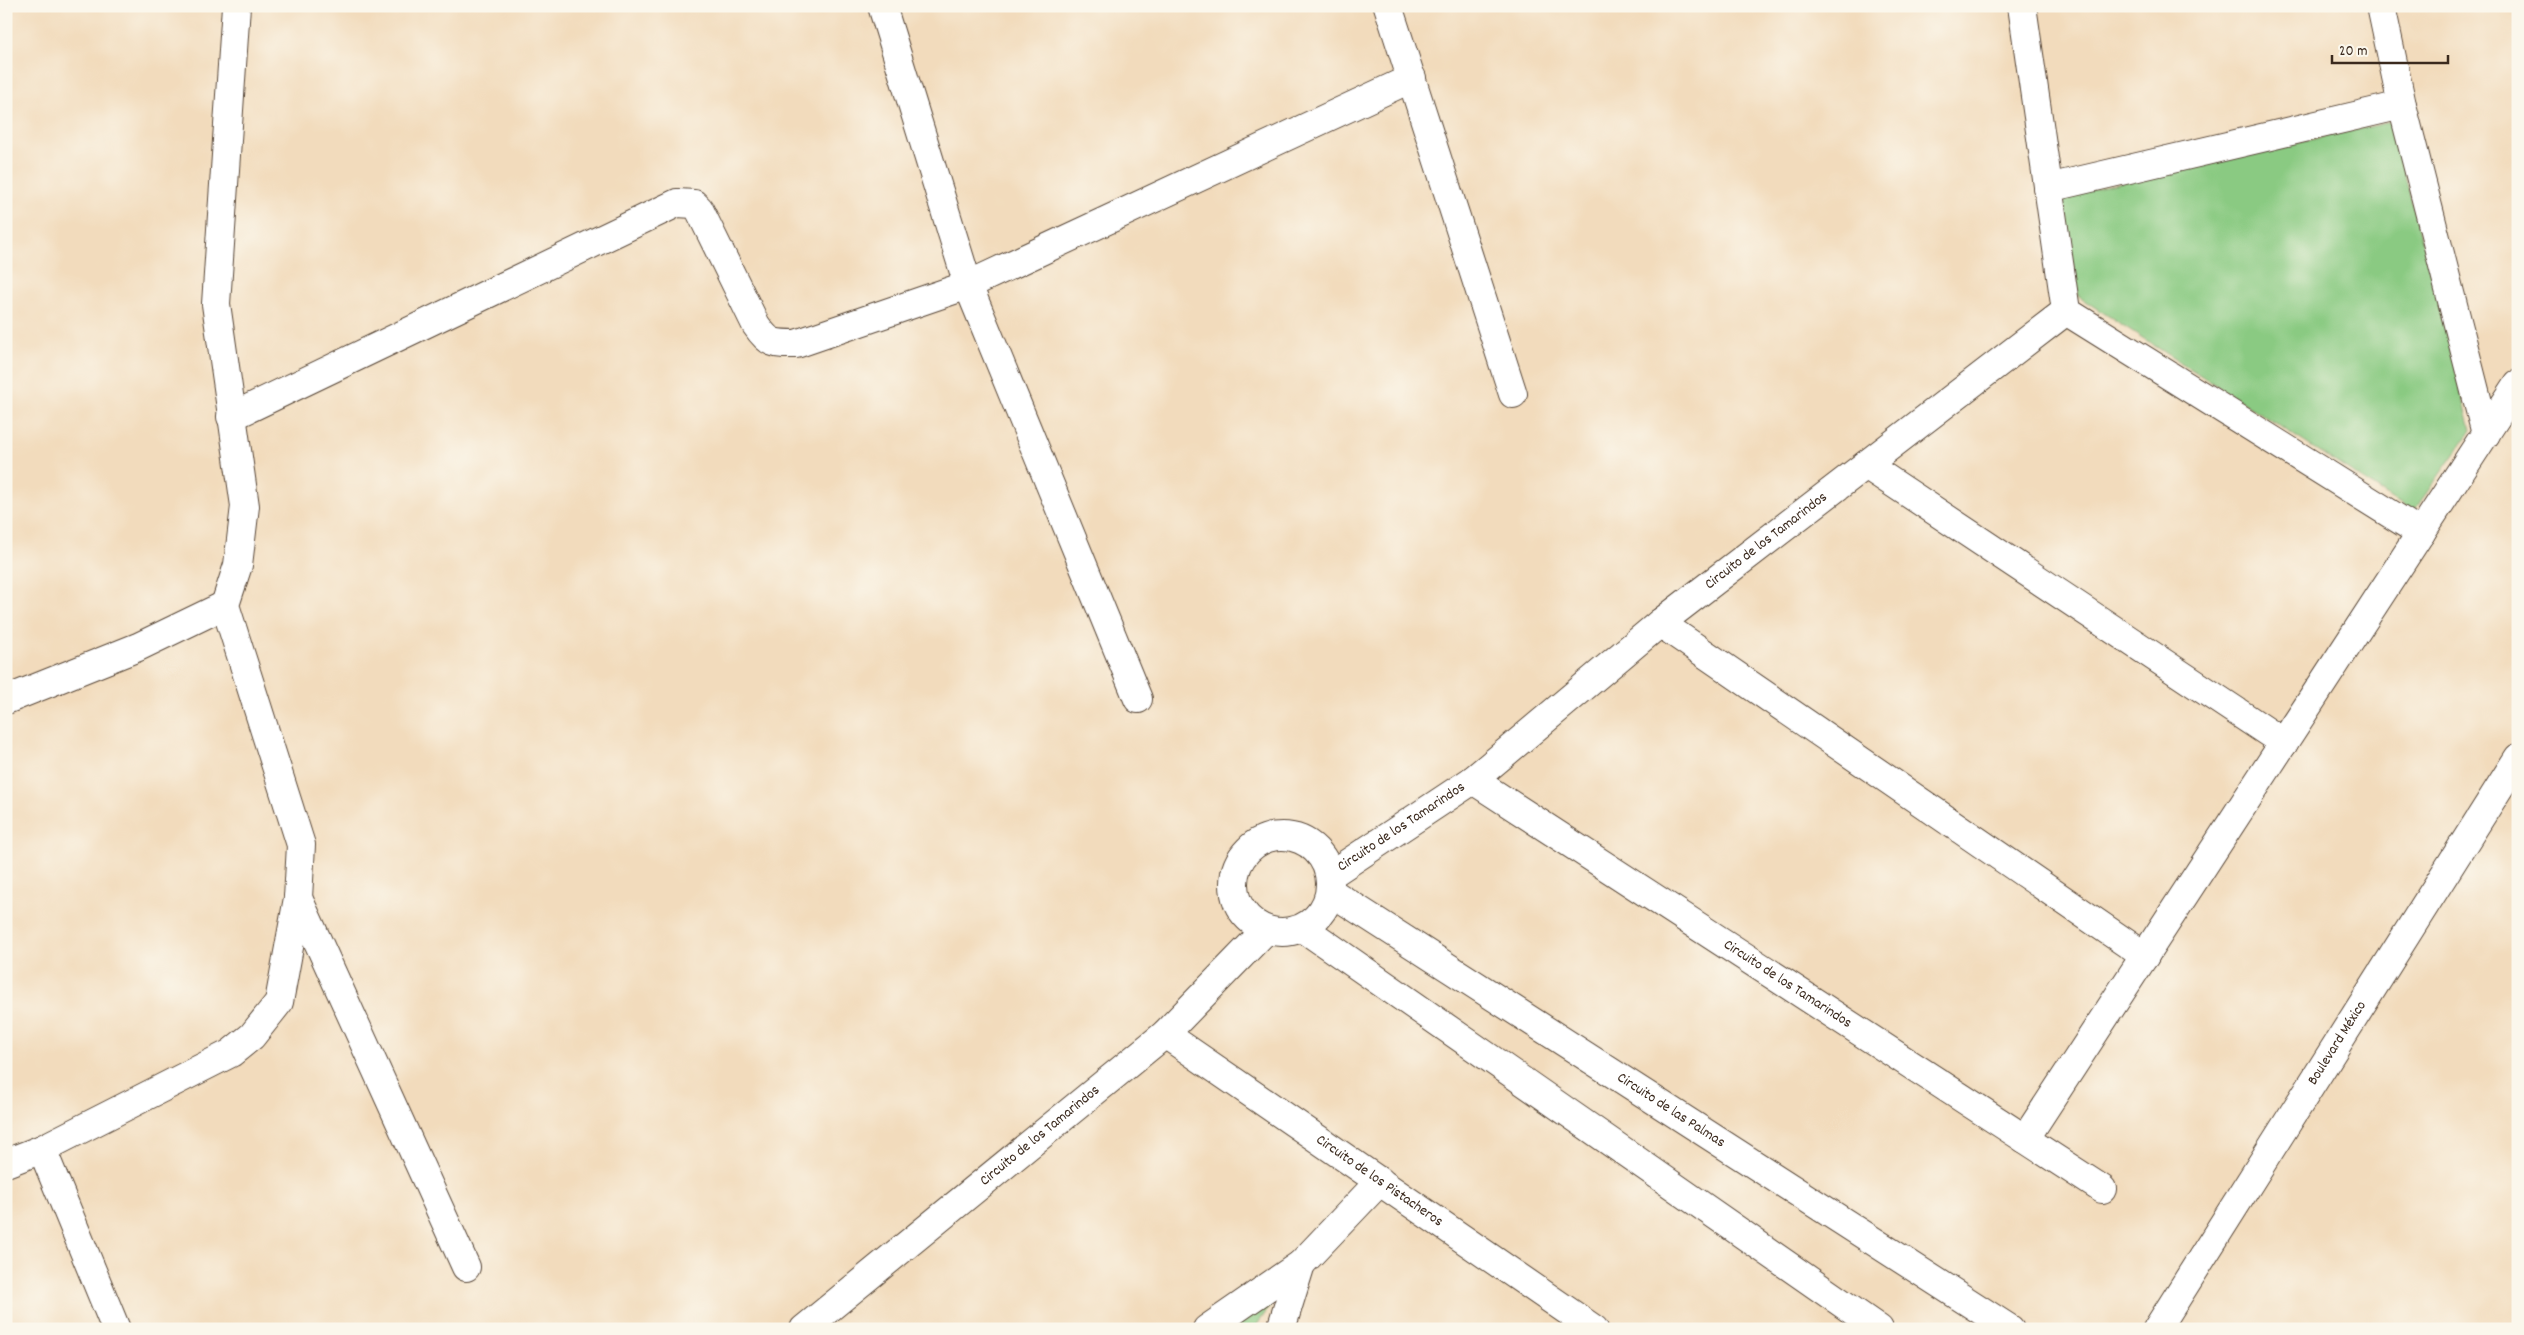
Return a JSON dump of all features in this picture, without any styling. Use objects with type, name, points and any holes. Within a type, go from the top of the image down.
[{"type":"street","points":[[6,1163],[42,1149],[231,1053],[252,1036],[279,1002],[298,898],[301,845],[225,605],[238,565],[245,506],[230,417],[216,304],[236,6]]},
{"type":"street","points":[[882,6],[968,285],[1138,699]]},
{"type":"street","points":[[1388,6],[1513,394]]},
{"type":"street","points":[[2022,6],[2066,311],[2420,533]]},
{"type":"street","points":[[2381,6],[2402,105],[2486,434]]},
{"type":"street","points":[[230,417],[677,203],[694,204],[700,209],[756,325],[765,338],[774,344],[796,344],[968,285],[1412,78]]},
{"type":"street","points":[[2048,188],[2402,105]]},
{"type":"street","name":"Circuito de los Tamarindos","points":[[1330,884],[1473,780],[1660,623],[2066,311]]},
{"type":"street","points":[[2025,1139],[2518,384]]},
{"type":"street","points":[[1866,465],[2284,743]]},
{"type":"street","points":[[6,700],[138,647],[225,605]]},
{"type":"street","points":[[1660,623],[2145,956]]},
{"type":"street","name":"Boulevard México","points":[[2157,1329],[2518,758]]},
{"type":"street","name":"Circuito de los Tamarindos","points":[[1473,780],[2102,1189]]},
{"type":"street","points":[[1281,836],[1298,838],[1312,847],[1324,859],[1330,884],[1326,904],[1317,918],[1303,928],[1287,932],[1266,930],[1251,922],[1240,909],[1234,892],[1235,872],[1242,856],[1254,845],[1270,838],[1281,836]]},
{"type":"street","name":"Circuito de las Palmas","points":[[1330,884],[2010,1329]]},
{"type":"street","points":[[298,898],[466,1267]]},
{"type":"street","points":[[1303,928],[1878,1329]]},
{"type":"street","name":"Circuito de los Tamarindos","points":[[804,1329],[1165,1034],[1266,930]]},
{"type":"street","name":"Circuito de los Pistacheros","points":[[1165,1034],[1594,1329]]},
{"type":"street","points":[[42,1149],[116,1329]]},
{"type":"street","points":[[1207,1329],[1301,1264],[1380,1181]]},
{"type":"street","points":[[1281,1329],[1301,1264]]},
{"type":"green space","points":[[2391,122],[2471,430],[2413,512],[2079,297],[2060,196]]},
{"type":"green space","points":[[1273,1302],[1254,1329],[1228,1329]]}]
